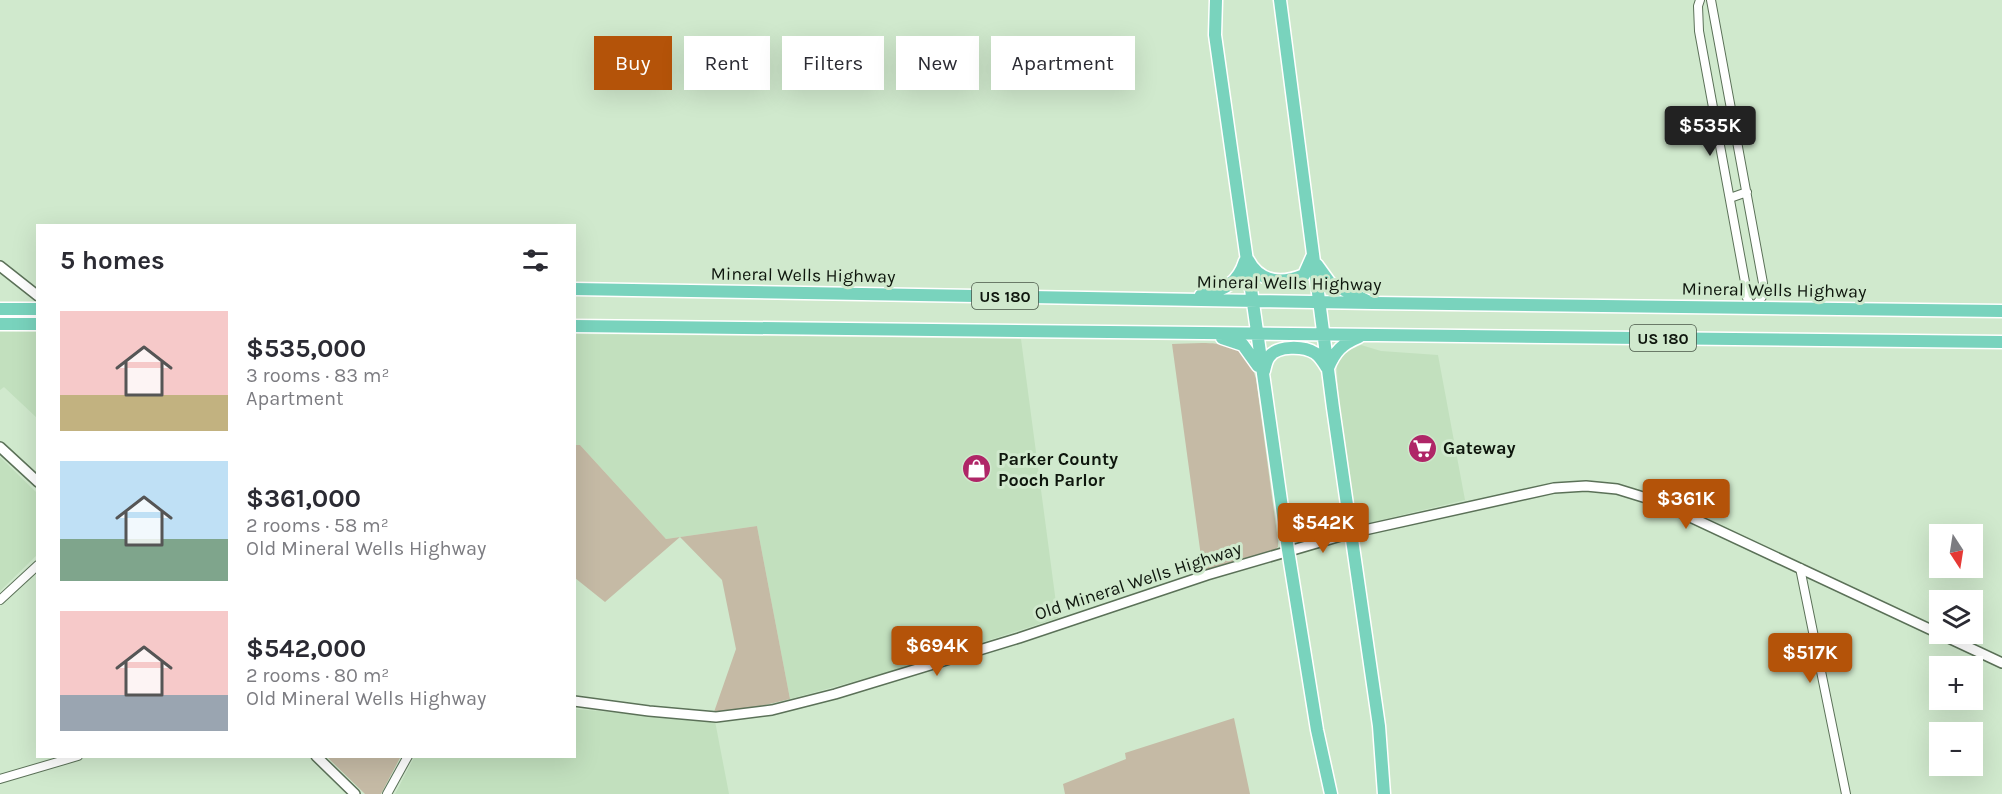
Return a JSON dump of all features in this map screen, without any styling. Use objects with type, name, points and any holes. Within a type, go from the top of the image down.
[{"type":"main road","points":[[1215,0],[1215,35],[1288,550],[1317,730],[1331,794]]},
{"type":"main road","points":[[1280,0],[1312,256],[1378,714],[1384,794]]},
{"type":"main road","points":[[1246,257],[1260,276],[1274,280],[1295,278],[1304,274],[1312,256]]},
{"type":"main road","points":[[1312,256],[1321,274],[1329,283],[1373,303]]},
{"type":"main road","points":[[1180,299],[1222,290],[1232,284],[1241,273],[1246,257]]},
{"type":"main road","name":"Mineral Wells Highway","points":[[576,289],[2002,311]]},
{"type":"main road","points":[[0,309],[36,309]]},
{"type":"main road","points":[[0,324],[36,324]]},
{"type":"main road","name":"US 180","points":[[576,326],[2002,342]]},
{"type":"main road","points":[[1200,333],[1243,345],[1263,375]]},
{"type":"main road","points":[[1328,369],[1334,353],[1341,346],[1365,335]]},
{"type":"main road","points":[[1263,375],[1269,357],[1276,351],[1288,348],[1303,348],[1317,354],[1328,369]]},
{"type":"street","points":[[1700,0],[1698,6],[1699,31],[1745,282],[1744,293],[1753,308],[1761,297],[1763,283],[1711,0]]},
{"type":"street","points":[[1730,198],[1747,192]]},
{"type":"street","points":[[0,266],[36,294]]},
{"type":"street","points":[[0,447],[36,480]]},
{"type":"street","name":"Old Mineral Wells Highway","points":[[576,701],[716,717],[772,710],[835,694],[1025,636],[1288,550],[1524,493],[1586,486],[1617,489],[1656,501],[2002,663]]},
{"type":"street","points":[[0,600],[36,567]]},
{"type":"street","points":[[1800,568],[1846,794]]},
{"type":"street","points":[[0,779],[71,758]]},
{"type":"street","points":[[318,758],[355,794]]},
{"type":"street","points":[[387,794],[407,758]]},
{"type":"shaded area","points":[[0,331],[36,332],[36,417],[4,387],[0,390]]},
{"type":"shaded area","points":[[576,334],[1021,339],[1058,618],[896,670],[790,699],[757,526],[666,539],[580,445],[576,445]]},
{"type":"shaded area","points":[[1172,344],[1225,345],[1243,353],[1250,363],[1256,379],[1278,541],[1278,547],[1273,551],[1203,571]]},
{"type":"shaded area","points":[[1361,345],[1381,351],[1438,355],[1465,500],[1360,525],[1352,515],[1338,407],[1337,365],[1345,352]]},
{"type":"shaded area","points":[[576,445],[580,445],[666,539],[680,537],[605,602],[576,579]]},
{"type":"shaded area","points":[[0,457],[36,492],[36,556],[0,591]]},
{"type":"shaded area","points":[[757,526],[790,699],[761,706],[714,712],[736,649],[722,580],[680,537]]},
{"type":"shaded area","points":[[576,709],[715,721],[729,794],[395,794],[414,758],[576,758]]},
{"type":"shaded area","points":[[1234,718],[1250,794],[1065,794],[1063,784],[1126,759],[1125,753]]},
{"type":"shaded area","points":[[328,758],[400,758],[381,794],[365,794]]},
{"type":"place","name":"Gateway","points":[[1422,448]]},
{"type":"place","name":"Parker County Pooch Parlor","points":[[977,469]]}]
